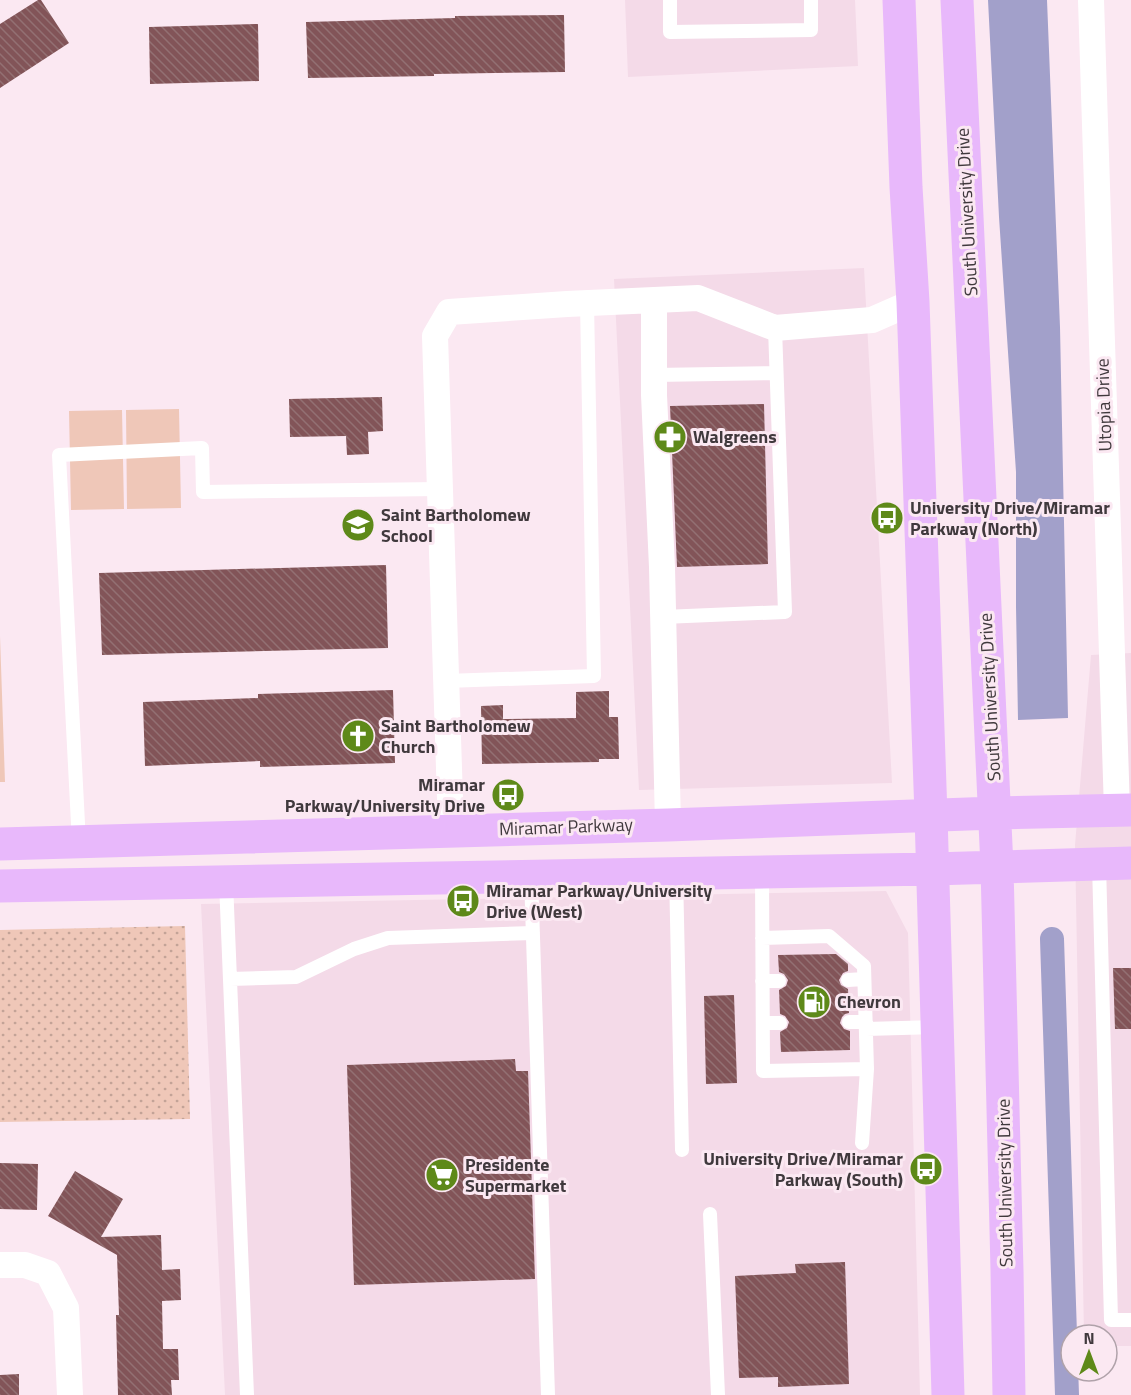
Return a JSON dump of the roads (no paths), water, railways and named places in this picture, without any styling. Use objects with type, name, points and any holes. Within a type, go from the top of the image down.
[{"type":"main road","points":[[899,0],[913,302],[948,1395]]},
{"type":"main road","name":"South University Drive","points":[[957,0],[995,813],[1009,1395]]},
{"type":"main road","name":"Miramar Parkway","points":[[0,844],[1124,810]]},
{"type":"main road","points":[[406,879],[443,855],[449,843],[451,830]]},
{"type":"main road","points":[[226,882],[227,868],[237,853],[257,837]]},
{"type":"main road","points":[[40,885],[68,870],[78,858],[79,843]]},
{"type":"main road","points":[[0,886],[932,869],[1131,863]]},
{"type":"street","name":"Utopia Drive","points":[[1091,0],[1124,810]]},
{"type":"street","points":[[451,830],[435,336],[449,312],[698,298],[775,328],[872,320],[913,302]]},
{"type":"street","points":[[654,300],[654,375],[668,825]]},
{"type":"street","points":[[0,1266],[25,1264],[48,1273],[66,1308],[70,1395]]},
{"type":"lane","points":[[670,0],[670,32],[811,30],[811,0]]},
{"type":"lane","points":[[446,681],[594,676],[587,303]]},
{"type":"lane","points":[[663,617],[785,612],[775,328]]},
{"type":"lane","points":[[654,375],[777,373]]},
{"type":"lane","points":[[79,843],[59,454],[202,448],[203,492],[440,489]]},
{"type":"lane","points":[[1098,864],[1111,1320],[1131,1320]]},
{"type":"lane","points":[[762,872],[763,1071],[867,1069]]},
{"type":"lane","points":[[676,873],[682,1150]]},
{"type":"lane","points":[[531,876],[548,1395]]},
{"type":"lane","points":[[226,882],[247,1395]]},
{"type":"lane","points":[[230,980],[296,977],[354,949],[388,938],[533,933]]},
{"type":"lane","points":[[762,938],[829,936],[864,966],[867,1069],[862,1143]]},
{"type":"lane","points":[[848,980],[864,979]]},
{"type":"lane","points":[[762,981],[779,981]]},
{"type":"lane","points":[[849,1022],[866,1025],[937,1027]]},
{"type":"lane","points":[[763,1023],[780,1023]]},
{"type":"lane","points":[[710,1214],[717,1395]]},
{"type":"water","points":[[988,0],[1047,0],[1060,327],[1068,718],[1018,720],[1016,472],[999,217]]},
{"type":"waterway","points":[[1052,939],[1067,1395]]},
{"type":"place","name":"Walgreens","points":[[670,437]]},
{"type":"place","name":"University Drive/Miramar Parkway (North)","points":[[887,518]]},
{"type":"place","name":"Saint Bartholomew School","points":[[358,525]]},
{"type":"place","name":"Saint Bartholomew Church","points":[[358,736]]},
{"type":"place","name":"Miramar Parkway/University Drive","points":[[508,795]]},
{"type":"place","name":"Miramar Parkway/University Drive (West)","points":[[463,901]]},
{"type":"place","name":"Chevron","points":[[814,1002]]},
{"type":"place","name":"University Drive/Miramar Parkway (South)","points":[[926,1169]]},
{"type":"place","name":"Presidente Supermarket","points":[[442,1175]]}]
